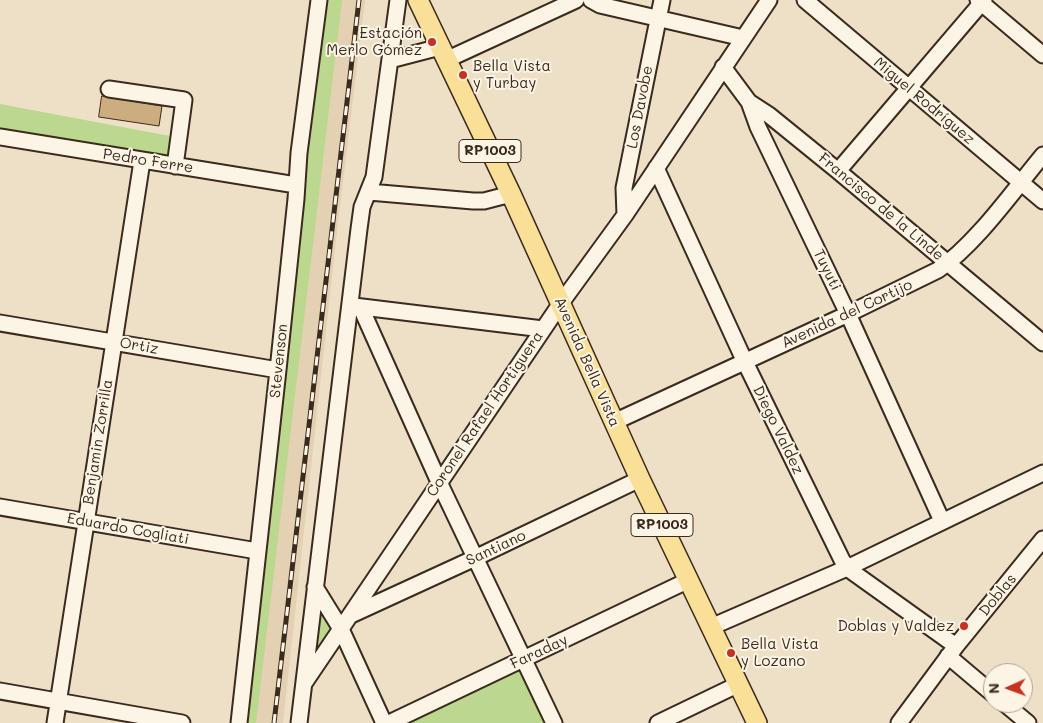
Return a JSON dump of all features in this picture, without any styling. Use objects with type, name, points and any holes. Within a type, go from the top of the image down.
[{"type":"main road","name":"Avenida Bella Vista","points":[[418,0],[512,194],[640,479],[757,723]]},
{"type":"street","name":"Stevenson","points":[[239,723],[278,370],[299,153],[318,0]]},
{"type":"street","points":[[299,723],[315,587],[356,307],[362,207],[374,177],[398,0]]},
{"type":"street","points":[[390,60],[443,54],[576,0]]},
{"type":"street","points":[[591,0],[600,5],[743,38]]},
{"type":"street","name":"Los Davobe","points":[[625,215],[624,188],[662,0]]},
{"type":"street","name":"Coronel Rafael Hortiguera","points":[[305,682],[543,329],[625,215],[769,0]]},
{"type":"street","name":"Miguel Rodríguez","points":[[805,0],[1043,201]]},
{"type":"street","points":[[838,171],[910,89],[981,1],[1043,55]]},
{"type":"street","name":"Francisco de la Linde","points":[[723,67],[749,102],[769,115],[838,171],[1043,343]]},
{"type":"street","points":[[109,89],[184,100],[175,166]]},
{"type":"street","name":"Tuyuti","points":[[749,102],[758,127],[848,314],[942,521]]},
{"type":"street","name":"Pedro Ferre","points":[[0,137],[296,185]]},
{"type":"street","name":"Avenida del Cortijo","points":[[614,422],[848,314],[938,270],[975,237],[1043,155]]},
{"type":"street","name":"Benjamin Zorrilla","points":[[55,723],[142,161]]},
{"type":"street","name":"Diego Valdez","points":[[656,168],[745,362],[847,568],[952,651],[983,684]]},
{"type":"street","points":[[369,192],[473,202],[512,194]]},
{"type":"street","points":[[356,307],[543,329]]},
{"type":"street","points":[[356,307],[554,723]]},
{"type":"street","name":"Ortiz","points":[[0,323],[278,370]]},
{"type":"street","points":[[711,628],[847,568],[1043,473]]},
{"type":"street","name":"Santiano","points":[[351,615],[640,479]]},
{"type":"street","name":"Eduardo Cogliati","points":[[0,507],[257,550]]},
{"type":"street","name":"Doblas","points":[[899,723],[952,651],[1040,549]]},
{"type":"street","name":"Faraday","points":[[389,723],[689,580]]},
{"type":"street","points":[[315,587],[341,629],[384,723]]},
{"type":"street","points":[[658,723],[739,684]]},
{"type":"street","points":[[0,690],[182,723]]},
{"type":"street","points":[[1016,713],[1028,723]]},
{"type":"shaded area","points":[[319,0],[365,0],[336,240],[283,723],[243,723]]},
{"type":"green space","points":[[322,0],[342,0],[256,723],[242,723]]},
{"type":"green space","points":[[0,104],[186,139],[182,160],[0,130]]},
{"type":"green space","points":[[323,611],[334,627],[313,657],[317,612]]},
{"type":"green space","points":[[521,668],[546,723],[401,723]]},
{"type":"building","points":[[102,96],[162,106],[159,126],[99,117]]},
{"type":"railway","points":[[274,723],[359,0]]},
{"type":"place","name":"Estación Merlo Gómez","points":[[432,42]]},
{"type":"place","name":"Bella Vista y Turbay","points":[[463,75]]},
{"type":"place","name":"Doblas y Valdez","points":[[964,626]]},
{"type":"place","name":"Bella Vista y Lozano","points":[[731,653]]}]
